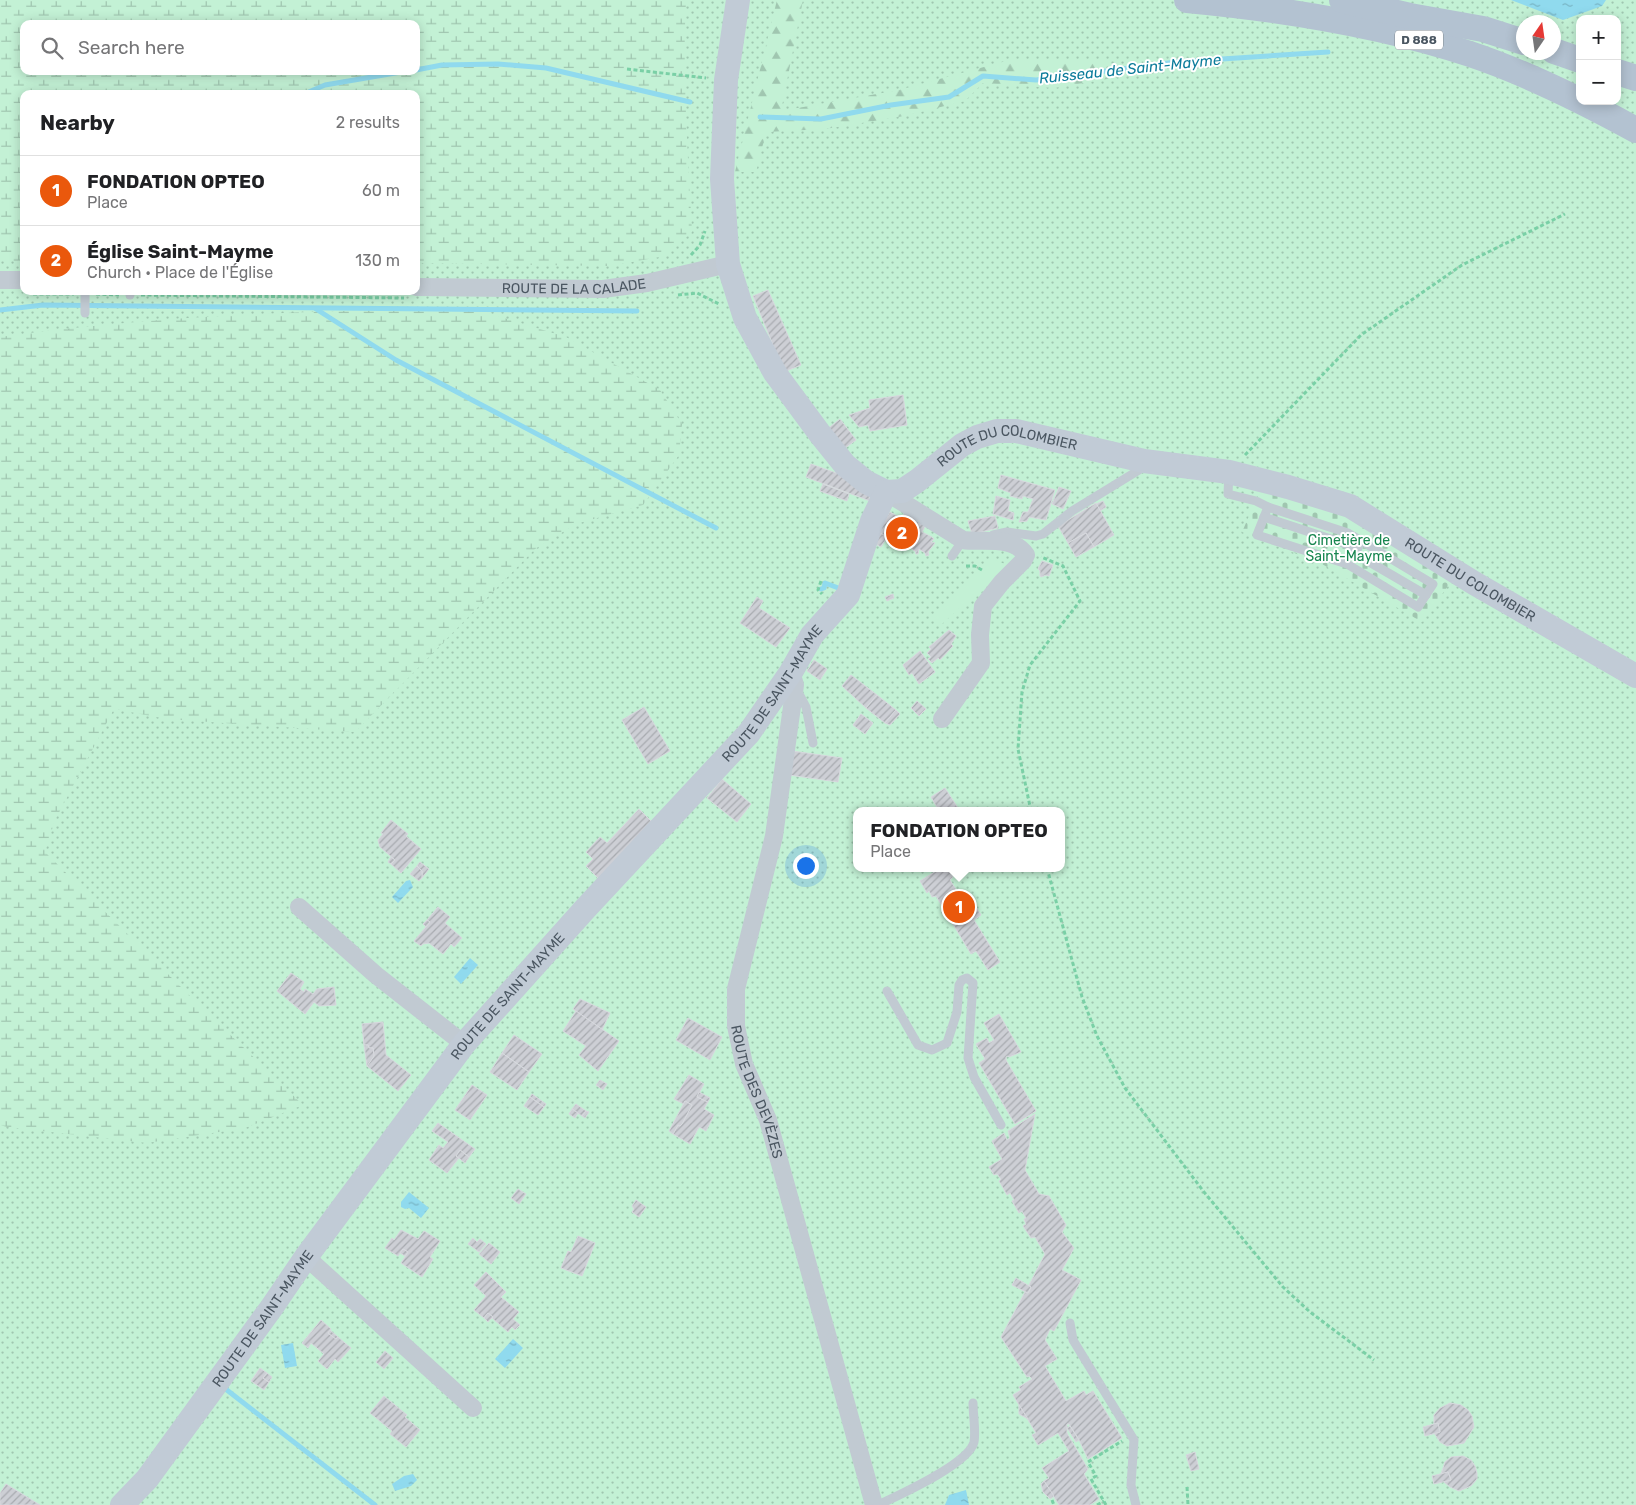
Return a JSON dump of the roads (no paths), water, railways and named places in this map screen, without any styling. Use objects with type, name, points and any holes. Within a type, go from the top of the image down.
[{"type":"main road","name":"D 888","points":[[1187,0],[1336,20],[1377,28],[1436,44],[1470,54],[1529,77],[1636,130]]},
{"type":"main road","name":"D 888","points":[[1342,0],[1410,16],[1576,82]]},
{"type":"main road","points":[[1410,16],[1483,29],[1516,39]]},
{"type":"main road","points":[[1561,53],[1576,59]]},
{"type":"main road","points":[[1621,73],[1636,78]]},
{"type":"main road","points":[[1621,105],[1636,113]]},
{"type":"street","points":[[738,0],[726,80],[722,179],[728,264],[745,318],[775,373],[845,465],[866,482],[886,492],[963,540],[974,542],[984,540],[1015,545],[1026,554],[1023,561],[1002,582],[983,606],[980,635],[982,663],[942,719]]},
{"type":"street","name":"ROUTE DE LA CALADE","points":[[420,292],[603,289],[647,283],[728,264]]},
{"type":"street","points":[[0,280],[20,285]]},
{"type":"street","name":"ROUTE DU COLOMBIER","points":[[886,492],[902,491],[962,445],[977,437],[997,431],[1016,431],[1144,461],[1229,472],[1288,487],[1350,506],[1474,583],[1636,676]]},
{"type":"street","name":"ROUTE DE SAINT-MAYME","points":[[122,1505],[147,1479],[306,1257],[464,1044],[585,909],[749,734],[793,679],[812,635],[848,595],[862,567],[872,521],[886,492]]},
{"type":"street","name":"ROUTE DES DEVÈZES","points":[[793,679],[774,836],[736,989],[736,1026],[744,1064],[768,1120],[874,1505]]},
{"type":"street","points":[[300,907],[376,975],[464,1044]]},
{"type":"street","points":[[306,1257],[473,1408]]},
{"type":"lane","points":[[85,295],[85,313]]},
{"type":"lane","points":[[984,540],[986,537],[1007,532],[1036,536],[1043,534],[1072,511],[1139,470],[1144,461]]},
{"type":"lane","points":[[1229,472],[1228,494],[1256,501],[1268,507],[1348,533],[1358,547],[1426,595]]},
{"type":"lane","points":[[1264,517],[1358,547],[1433,584],[1418,607],[1347,564],[1258,535],[1264,517],[1268,507]]},
{"type":"lane","points":[[952,556],[963,540]]},
{"type":"lane","points":[[1347,564],[1358,547]]},
{"type":"lane","points":[[793,679],[806,707],[812,743]]},
{"type":"lane","points":[[887,991],[918,1045],[932,1050],[947,1043],[957,1012],[962,980],[967,978],[973,983],[968,1058],[974,1077],[1002,1125]]},
{"type":"lane","points":[[1070,1323],[1073,1340],[1134,1440],[1131,1485],[1136,1505]]},
{"type":"lane","points":[[878,1505],[906,1492],[959,1462],[974,1443],[973,1403]]},
{"type":"water","points":[[1511,0],[1606,0],[1602,6],[1563,20],[1561,19],[1561,15],[1550,15]]},
{"type":"water","points":[[410,880],[413,887],[398,903],[392,897],[406,881]]},
{"type":"water","points":[[470,958],[478,965],[461,984],[454,977]]},
{"type":"water","points":[[409,1192],[429,1208],[421,1218],[409,1208],[401,1207],[401,1202]]},
{"type":"water","points":[[513,1339],[523,1348],[505,1368],[495,1359]]},
{"type":"water","points":[[293,1343],[297,1366],[285,1368],[281,1345]]},
{"type":"water","points":[[413,1474],[417,1480],[411,1486],[395,1491],[392,1484],[404,1476]]},
{"type":"water","points":[[966,1490],[969,1505],[945,1505],[949,1495]]},
{"type":"waterway","name":"Ruisseau de Saint-Mayme","points":[[760,117],[821,119],[891,105],[949,97],[983,76],[1036,80],[1176,62],[1328,52]]},
{"type":"waterway","name":"Ruisseau de Saint-Mayme","points":[[420,69],[442,65],[498,64],[546,68],[690,102]]},
{"type":"waterway","name":"Ruisseau de Saint-Mayme","points":[[313,90],[325,85],[384,75]]},
{"type":"waterway","points":[[0,310],[43,305],[637,311]]},
{"type":"waterway","points":[[316,309],[396,360],[716,528]]},
{"type":"waterway","points":[[821,589],[824,588],[825,583],[841,589]]},
{"type":"waterway","points":[[223,1387],[375,1505]]},
{"type":"place","name":"Église Saint-Mayme","points":[[902,533]]},
{"type":"place","name":"FONDATION OPTEO","points":[[959,907]]},
{"type":"park label","name":"Cimetière de Saint-Mayme","points":[[1349,548]]}]
